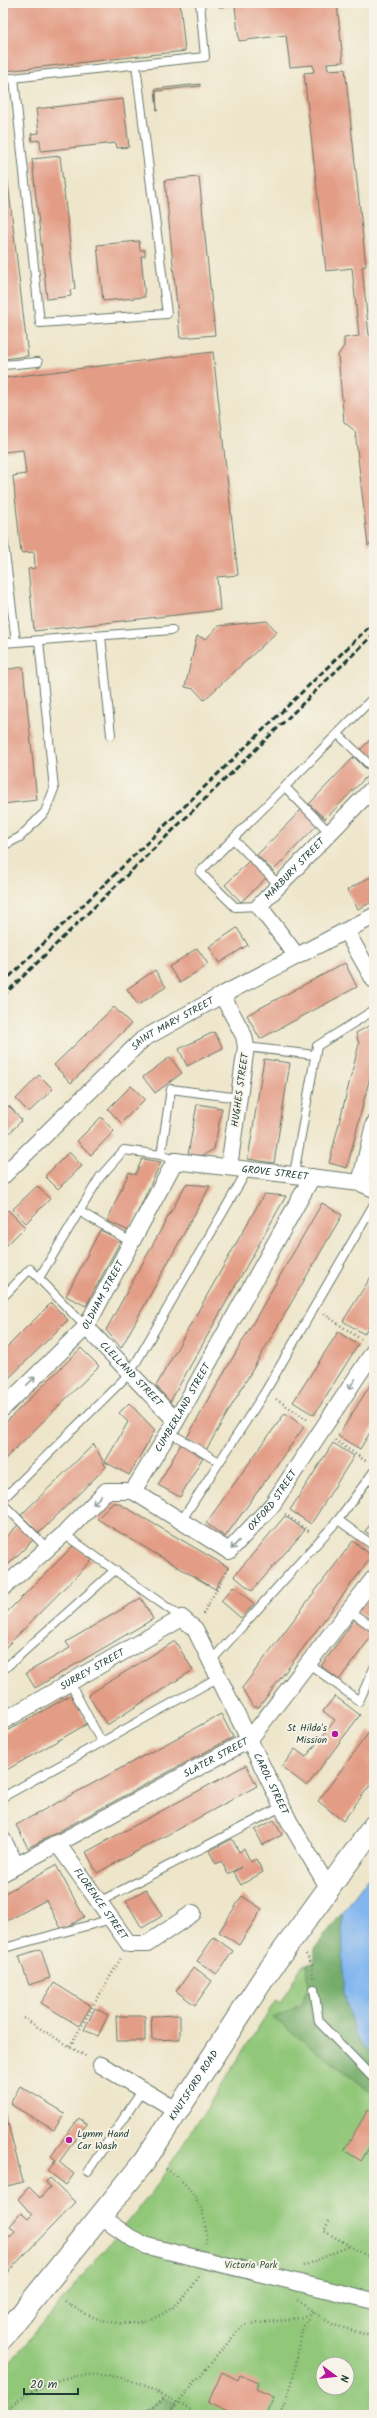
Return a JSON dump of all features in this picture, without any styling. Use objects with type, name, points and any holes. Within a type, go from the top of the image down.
[{"type":"highway","name":"KNUTSFORD ROAD","points":[[3,2337],[144,2162],[178,2112],[265,1976],[328,1887],[374,1826]]},
{"type":"street","name":"MARBURY STREET","points":[[297,956],[259,906],[374,788]]},
{"type":"street","name":"SAINT MARY STREET","points":[[3,1176],[143,1039],[222,995],[374,916]]},
{"type":"street","points":[[346,931],[374,980]]},
{"type":"street","name":"HUGHES STREET","points":[[222,995],[244,1036],[246,1047],[229,1167]]},
{"type":"street","points":[[367,1186],[374,1124]]},
{"type":"street","name":"GROVE STREET","points":[[168,1158],[229,1167],[294,1174],[367,1186]]},
{"type":"street","name":"OLDHAM STREET","points":[[3,1408],[86,1327],[131,1242],[168,1158]]},
{"type":"street","name":"CUMBERLAND STREET","points":[[133,1491],[173,1426],[312,1177]]},
{"type":"street","name":"CLELLAND STREET","points":[[86,1327],[130,1373],[173,1426]]},
{"type":"street","name":"OXFORD STREET","points":[[229,1551],[272,1505],[369,1347]]},
{"type":"street","points":[[3,1588],[64,1534],[106,1491],[133,1491],[229,1551]]},
{"type":"street","name":"SLATER STREET","points":[[10,1869],[249,1740],[374,1578]]},
{"type":"street","name":"CAROL STREET","points":[[182,1618],[194,1629],[220,1677],[249,1740],[311,1860],[328,1887]]},
{"type":"street","name":"SURREY STREET","points":[[3,1721],[182,1618]]},
{"type":"street","points":[[3,1840],[10,1869]]},
{"type":"street","name":"FLORENCE STREET","points":[[57,1843],[129,1944],[147,1944],[193,1913]]},
{"type":"street","points":[[101,2065],[178,2112]]},
{"type":"street","points":[[101,2217],[131,2238],[147,2246],[374,2301]]},
{"type":"lane","points":[[3,80],[205,57],[200,3]]},
{"type":"lane","points":[[14,78],[40,323],[167,314],[136,65]]},
{"type":"lane","points":[[3,365],[38,362]]},
{"type":"lane","points":[[3,537],[16,642]]},
{"type":"lane","points":[[3,643],[172,630]]},
{"type":"lane","points":[[101,636],[111,735]]},
{"type":"lane","points":[[3,846],[20,837],[45,812],[54,789],[39,641]]},
{"type":"lane","points":[[259,906],[235,907],[200,872],[374,697]]},
{"type":"lane","points":[[338,734],[374,770]]},
{"type":"lane","points":[[284,787],[330,833]]},
{"type":"lane","points":[[233,839],[279,886]]},
{"type":"lane","points":[[294,1174],[316,1046],[374,1010]]},
{"type":"lane","points":[[246,1047],[315,1055]]},
{"type":"lane","points":[[39,1278],[81,1212],[100,1178],[124,1150],[168,1158],[171,1089],[239,1098]]},
{"type":"lane","points":[[3,1499],[130,1373],[248,1169]]},
{"type":"lane","points":[[181,1520],[265,1392],[374,1204]]},
{"type":"lane","points":[[81,1212],[131,1242]]},
{"type":"lane","points":[[3,1297],[30,1269],[86,1327]]},
{"type":"lane","points":[[173,1426],[219,1462]]},
{"type":"lane","points":[[211,1661],[338,1520],[374,1471]]},
{"type":"lane","points":[[3,1504],[47,1548]]},
{"type":"lane","points":[[338,1520],[374,1546]]},
{"type":"lane","points":[[64,1534],[182,1618]]},
{"type":"lane","points":[[3,1670],[115,1570]]},
{"type":"lane","points":[[350,1610],[374,1628]]},
{"type":"lane","points":[[308,1663],[359,1700],[374,1668]]},
{"type":"lane","points":[[3,1797],[220,1677]]},
{"type":"lane","points":[[70,1683],[102,1743]]},
{"type":"lane","points":[[98,1902],[283,1806]]},
{"type":"lane","points":[[8,1947],[112,1919]]},
{"type":"lane","points":[[314,1989],[319,2022],[374,2079]]},
{"type":"lane","points":[[88,2171],[142,2091]]},
{"type":"path","points":[[314,1307],[369,1347]]},
{"type":"path","points":[[272,1505],[320,1540]]},
{"type":"path","points":[[194,1629],[230,1566],[229,1551]]},
{"type":"path","points":[[70,2046],[129,1944]]},
{"type":"path","points":[[306,1954],[312,1965],[313,1976]]},
{"type":"path","points":[[23,2018],[101,2065]]},
{"type":"path","points":[[166,2170],[184,2183],[198,2202],[205,2224],[206,2243]]},
{"type":"path","points":[[329,2220],[324,2232],[374,2260]]},
{"type":"path","points":[[276,2278],[350,2246]]},
{"type":"path","points":[[65,2301],[88,2316],[100,2321],[126,2324],[140,2323],[175,2307],[188,2294],[199,2276]]},
{"type":"path","points":[[295,2299],[334,2325],[374,2337]]},
{"type":"path","points":[[167,2415],[244,2325],[300,2318],[313,2312]]},
{"type":"path","points":[[280,2415],[292,2383],[303,2326],[313,2312]]},
{"type":"path","points":[[3,2413],[15,2401],[39,2386],[62,2378],[84,2375],[129,2380],[201,2415]]},
{"type":"path","points":[[135,2415],[151,2408],[164,2398]]},
{"type":"green space","points":[[342,1913],[344,1992],[355,2034],[374,2057],[374,2094],[273,2018],[300,2006],[309,1986],[307,1964],[314,1963],[315,1948]]},
{"type":"green space","name":"Victoria Park","points":[[307,1964],[308,1991],[302,2001],[290,2011],[374,2075],[374,2415],[3,2415],[3,2371],[153,2191],[276,2000],[281,2003],[302,1965]]},
{"type":"green space","points":[[164,2398],[176,2404],[167,2415],[135,2415],[151,2408]]},
{"type":"water","points":[[374,1870],[374,2057],[355,2035],[344,1992],[342,1913]]},
{"type":"building","points":[[3,3],[180,3],[185,51],[5,71]]},
{"type":"building","points":[[219,3],[337,3],[343,62],[327,63],[328,70],[345,69],[366,266],[362,267],[369,335],[374,335],[374,539],[368,546],[355,431],[344,422],[338,355],[344,346],[344,338],[359,336],[352,268],[326,271],[304,73],[314,72],[313,65],[290,67],[286,35],[239,41],[235,6],[219,7]]},
{"type":"building","points":[[200,84],[200,86],[156,91],[157,111],[155,89]]},
{"type":"building","points":[[123,99],[129,147],[117,148],[116,143],[41,151],[40,140],[32,141],[31,134],[39,133],[36,109]]},
{"type":"building","points":[[3,139],[28,356],[3,359]]},
{"type":"building","points":[[60,156],[75,289],[70,290],[71,296],[47,299],[32,159]]},
{"type":"building","points":[[199,177],[215,335],[180,338],[165,180]]},
{"type":"building","points":[[139,241],[140,250],[145,250],[145,256],[141,256],[145,297],[103,301],[97,245]]},
{"type":"building","points":[[213,352],[238,575],[217,577],[220,610],[34,631],[28,569],[35,568],[34,552],[21,553],[13,476],[26,474],[23,450],[3,452],[3,378]]},
{"type":"building","points":[[267,621],[277,632],[204,700],[194,689],[185,687],[197,636],[206,639],[218,626]]},
{"type":"building","points":[[23,667],[37,800],[3,804],[3,670]]},
{"type":"building","points":[[374,736],[374,765],[359,751]]},
{"type":"building","points":[[354,757],[370,773],[325,819],[309,804]]},
{"type":"building","points":[[302,809],[318,824],[273,871],[257,855]]},
{"type":"building","points":[[250,860],[267,877],[241,902],[225,885]]},
{"type":"building","points":[[374,875],[374,901],[358,909],[347,890]]},
{"type":"building","points":[[237,928],[248,945],[219,963],[209,947]]},
{"type":"building","points":[[197,948],[208,964],[180,983],[169,967]]},
{"type":"building","points":[[345,963],[357,987],[260,1039],[247,1015]]},
{"type":"building","points":[[155,970],[166,987],[138,1005],[127,989]]},
{"type":"building","points":[[114,1007],[131,1024],[71,1083],[54,1065]]},
{"type":"building","points":[[374,1023],[374,1061],[347,1168],[329,1163],[359,1044],[356,1033]]},
{"type":"building","points":[[214,1032],[223,1048],[187,1066],[179,1049]]},
{"type":"building","points":[[170,1057],[182,1073],[155,1093],[143,1077]]},
{"type":"building","points":[[264,1059],[290,1063],[274,1163],[248,1159]]},
{"type":"building","points":[[39,1075],[53,1089],[29,1112],[16,1099]]},
{"type":"building","points":[[131,1086],[145,1099],[121,1123],[108,1109]]},
{"type":"building","points":[[197,1104],[222,1108],[214,1149],[200,1157],[188,1155]]},
{"type":"building","points":[[9,1106],[22,1120],[3,1140],[3,1112]]},
{"type":"building","points":[[101,1117],[114,1131],[91,1155],[77,1141]]},
{"type":"building","points":[[69,1152],[82,1166],[58,1189],[45,1176]]},
{"type":"building","points":[[142,1159],[161,1162],[129,1231],[107,1221],[129,1172],[135,1175]]},
{"type":"building","points":[[186,1184],[210,1186],[121,1348],[106,1330]]},
{"type":"building","points":[[37,1186],[50,1199],[26,1223],[13,1209]]},
{"type":"building","points":[[264,1194],[286,1196],[170,1402],[156,1386]]},
{"type":"building","points":[[322,1203],[342,1215],[206,1450],[186,1439]]},
{"type":"building","points":[[8,1210],[25,1227],[3,1249],[3,1215]]},
{"type":"building","points":[[100,1230],[121,1240],[86,1306],[66,1296]]},
{"type":"building","points":[[374,1272],[374,1318],[364,1334],[343,1321]]},
{"type":"building","points":[[51,1303],[68,1320],[3,1384],[3,1351]]},
{"type":"building","points":[[338,1332],[358,1345],[314,1415],[293,1402]]},
{"type":"building","points":[[81,1348],[99,1366],[3,1461],[3,1425]]},
{"type":"building","points":[[374,1379],[374,1426],[360,1449],[338,1436]]},
{"type":"building","points":[[129,1403],[155,1430],[129,1475],[105,1462],[128,1422],[119,1413]]},
{"type":"building","points":[[285,1413],[304,1427],[225,1537],[206,1523]]},
{"type":"building","points":[[333,1443],[354,1456],[311,1524],[290,1510]]},
{"type":"building","points":[[94,1444],[106,1467],[39,1533],[21,1515]]},
{"type":"building","points":[[181,1444],[203,1457],[180,1497],[158,1485]]},
{"type":"building","points":[[113,1503],[118,1503],[228,1567],[215,1589],[97,1519]]},
{"type":"building","points":[[285,1516],[305,1530],[252,1591],[234,1576]]},
{"type":"building","points":[[374,1520],[374,1538],[365,1531]]},
{"type":"building","points":[[18,1525],[33,1540],[3,1570],[3,1540]]},
{"type":"building","points":[[353,1541],[372,1556],[259,1707],[253,1707],[242,1688]]},
{"type":"building","points":[[74,1545],[92,1560],[3,1650],[3,1616]]},
{"type":"building","points":[[234,1586],[254,1604],[241,1618],[221,1601]]},
{"type":"building","points":[[374,1591],[373,1610],[374,1624],[358,1612]]},
{"type":"building","points":[[141,1598],[153,1619],[35,1688],[26,1673],[70,1648],[66,1642]]},
{"type":"building","points":[[355,1619],[374,1633],[339,1680],[321,1666]]},
{"type":"building","points":[[175,1641],[193,1670],[107,1725],[88,1695]]},
{"type":"building","points":[[71,1695],[87,1724],[3,1772],[3,1733]]},
{"type":"building","name":"St Hilda's Mission","points":[[335,1696],[360,1715],[307,1786],[282,1767],[295,1749],[306,1757],[335,1720],[323,1711]]},
{"type":"building","points":[[221,1714],[233,1737],[28,1848],[16,1825]]},
{"type":"building","points":[[370,1731],[374,1734],[374,1780],[343,1821],[318,1801]]},
{"type":"building","points":[[246,1765],[257,1786],[97,1873],[86,1852]]},
{"type":"building","points":[[274,1820],[282,1835],[263,1845],[255,1830]]},
{"type":"building","points":[[232,1839],[239,1852],[244,1849],[251,1862],[256,1859],[263,1872],[241,1885],[234,1872],[241,1867],[228,1874],[221,1861],[216,1864],[209,1851]]},
{"type":"building","points":[[56,1865],[84,1917],[62,1930],[46,1900],[3,1923],[3,1894]]},
{"type":"building","points":[[146,1889],[162,1916],[142,1928],[126,1901]]},
{"type":"building","points":[[242,1896],[262,1909],[239,1945],[219,1932]]},
{"type":"building","points":[[214,1937],[233,1951],[217,1974],[197,1961]]},
{"type":"building","points":[[41,1949],[50,1978],[29,1985],[19,1956]]},
{"type":"building","points":[[194,1967],[212,1981],[195,2005],[176,1991]]},
{"type":"building","points":[[54,1983],[91,2006],[79,2026],[41,2003]]},
{"type":"building","points":[[95,2008],[108,2015],[98,2036],[84,2030]]},
{"type":"building","points":[[180,2015],[180,2039],[152,2040],[151,2016]]},
{"type":"building","points":[[116,2016],[145,2016],[145,2041],[117,2041]]},
{"type":"building","points":[[20,2086],[65,2113],[54,2130],[10,2104]]},
{"type":"building","points":[[3,2104],[23,2182],[3,2187]]},
{"type":"building","points":[[368,2110],[374,2114],[374,2140],[361,2161],[344,2150]]},
{"type":"building","name":"Lymm Hand Car Wash","points":[[79,2118],[87,2124],[59,2162],[74,2174],[66,2185],[48,2171],[56,2160],[51,2156]]},
{"type":"building","points":[[50,2178],[75,2202],[3,2277],[3,2232],[10,2237],[15,2231],[10,2226],[21,2213],[28,2219],[32,2215],[18,2199],[29,2187],[40,2198],[50,2187],[46,2182]]},
{"type":"building","points":[[222,2372],[238,2380],[240,2375],[259,2383],[256,2389],[274,2397],[266,2415],[234,2415],[208,2403]]},
{"type":"railway","points":[[3,983],[374,622]]},
{"type":"railway","points":[[3,996],[374,634]]},
{"type":"place","name":"St Hilda's Mission","points":[[335,1734]]},
{"type":"place","name":"Lymm Hand Car Wash","points":[[69,2140]]}]
